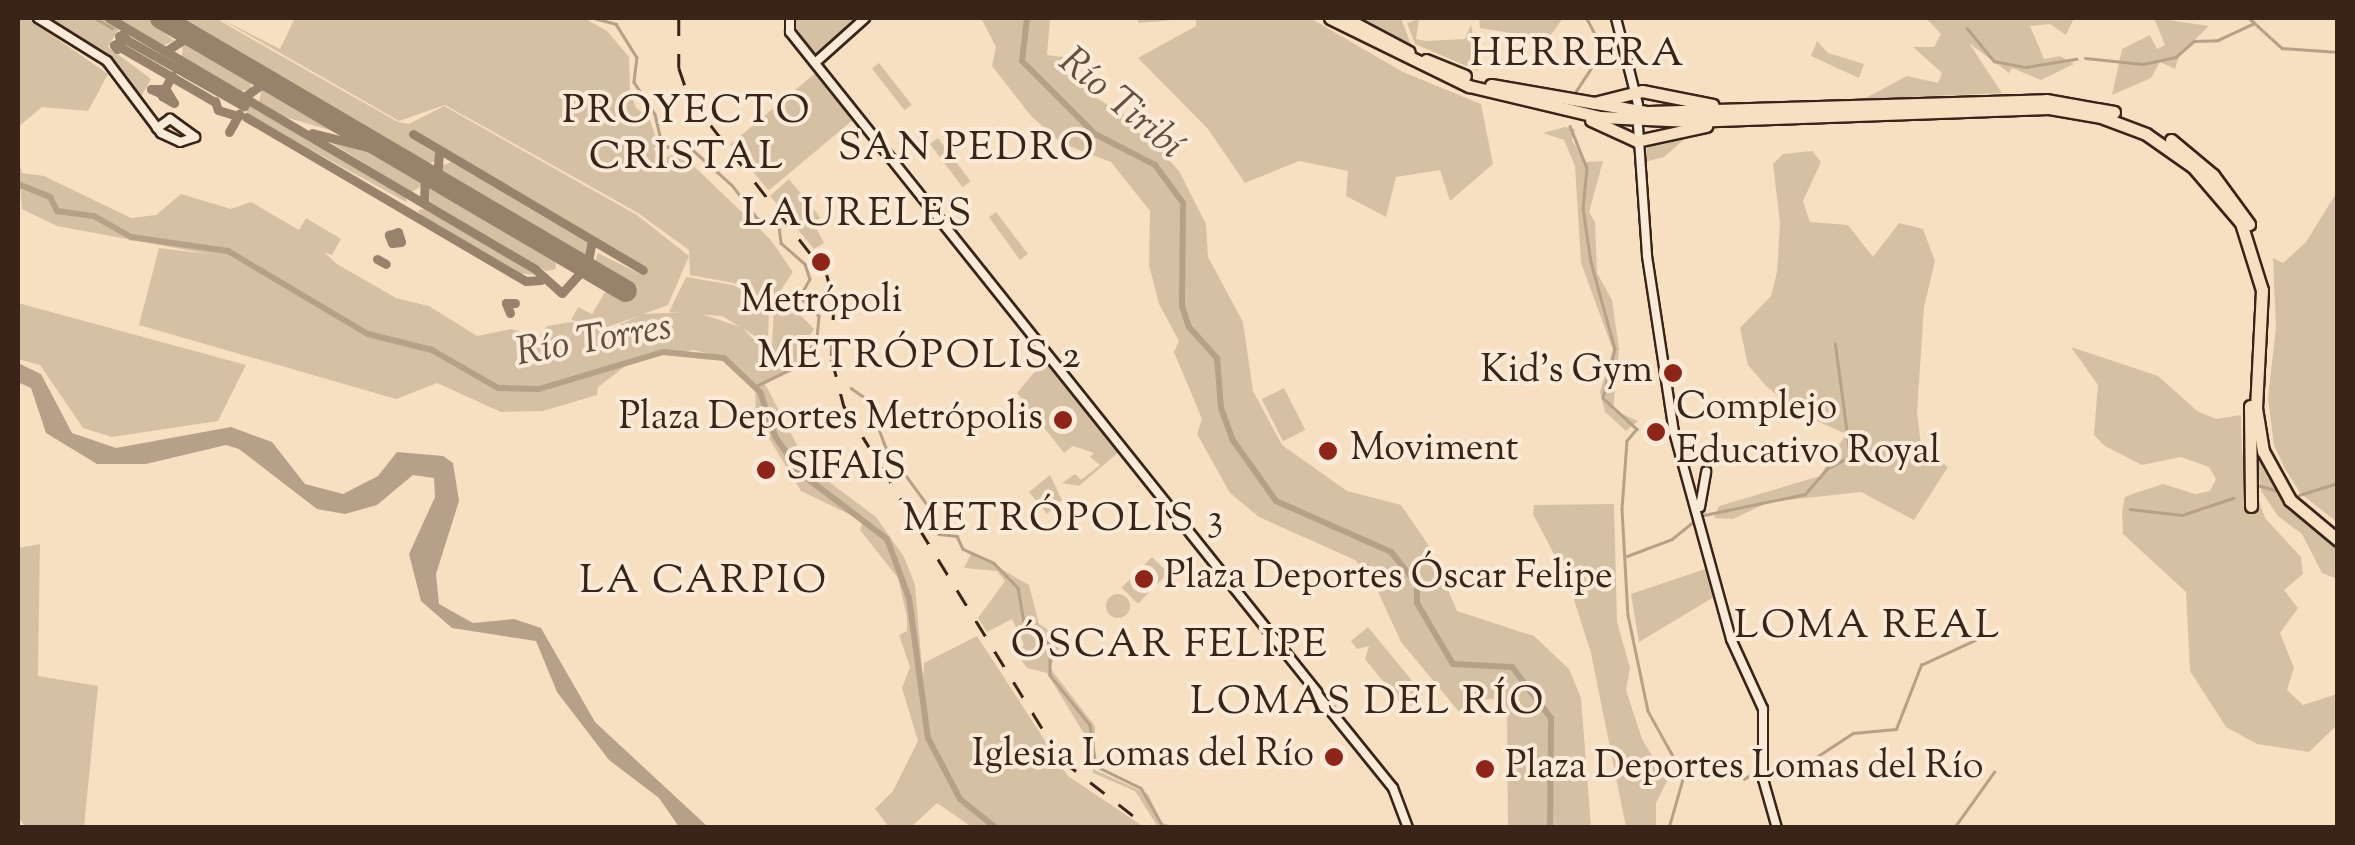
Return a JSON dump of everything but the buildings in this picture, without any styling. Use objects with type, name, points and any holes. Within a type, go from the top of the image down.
[{"type":"highway","points":[[1330,18],[1439,74],[1557,106],[1669,121],[2048,108],[2102,116],[2146,134],[2193,167],[2241,224],[2262,290],[2258,428],[2268,465],[2302,514],[2338,537]]},
{"type":"highway","points":[[1345,18],[1466,77],[1638,136],[1760,118]]},
{"type":"highway","points":[[1415,48],[1466,77]]},
{"type":"highway","points":[[1557,106],[1638,94],[1700,104],[1832,106]]},
{"type":"highway","points":[[1557,106],[1670,112],[2066,101],[2140,123],[2200,162],[2242,212],[2266,268],[2271,312],[2263,408],[2270,450],[2296,496],[2338,537]]},
{"type":"highway","points":[[1638,136],[1638,156]]},
{"type":"highway","points":[[2255,491],[2249,423],[2258,373]]},
{"type":"main road","points":[[38,18],[107,61],[144,115],[159,124]]},
{"type":"main road","points":[[790,18],[788,28],[1391,785],[1408,828]]},
{"type":"main road","points":[[816,62],[865,18]]},
{"type":"main road","points":[[1616,18],[1638,94]]},
{"type":"main road","points":[[1638,156],[1657,339],[1684,476],[1700,511],[1731,639],[1763,709],[1764,780],[1777,828]]},
{"type":"main road","points":[[1684,476],[1702,474],[1700,511]]},
{"type":"shaded area","points":[[18,18],[27,18],[108,74],[88,111],[42,107],[18,127]]},
{"type":"shaded area","points":[[44,18],[103,18],[120,27],[108,47],[151,79],[138,102],[102,54]]},
{"type":"shaded area","points":[[115,18],[147,18],[174,41],[162,46]]},
{"type":"shaded area","points":[[176,18],[215,18],[398,122],[409,124],[444,106],[637,215],[689,256],[668,305],[608,327],[571,320],[578,307],[592,314],[607,289],[629,301],[635,289],[594,265],[598,253],[640,274],[644,267],[414,132],[411,138],[435,153],[435,161],[425,165]]},
{"type":"shaded area","points":[[219,18],[280,49],[295,18],[584,18],[607,31],[629,57],[630,91],[636,108],[649,117],[658,144],[653,149],[665,158],[679,152],[770,239],[793,272],[779,293],[814,329],[801,349],[803,366],[765,384],[808,466],[876,517],[904,557],[915,585],[923,679],[924,663],[977,636],[1068,776],[1144,827],[972,827],[937,803],[911,827],[889,827],[875,809],[893,791],[918,741],[902,688],[910,667],[899,635],[907,631],[907,617],[898,578],[860,530],[863,521],[801,491],[756,417],[755,387],[724,358],[694,350],[636,358],[598,387],[597,395],[543,411],[501,412],[437,383],[396,399],[139,325],[159,248],[208,254],[57,226],[22,209],[18,158],[22,173],[44,176],[131,218],[156,215],[181,194],[231,209],[251,202],[299,230],[306,218],[341,239],[332,255],[324,252],[337,264],[396,298],[429,306],[477,336],[511,329],[539,337],[547,326],[571,322],[609,330],[642,314],[695,312],[741,327],[767,352],[772,346],[774,304],[734,283],[690,275],[689,250],[638,213],[445,105],[399,121]]},
{"type":"shaded area","points":[[797,18],[861,18],[819,57],[791,25]]},
{"type":"shaded area","points":[[981,18],[1050,18],[1047,55],[1063,57],[1093,96],[1131,119],[1131,130],[1147,136],[1179,171],[1206,224],[1208,257],[1243,322],[1253,391],[1282,445],[1347,491],[1401,505],[1429,546],[1457,611],[1534,636],[1569,669],[1581,698],[1591,827],[1508,827],[1507,707],[1494,699],[1473,700],[1461,714],[1401,642],[1374,583],[1355,560],[1259,517],[1230,493],[1197,434],[1202,419],[1174,352],[1179,341],[1159,304],[1149,265],[1150,211],[1111,162],[1061,143],[1031,116],[992,66],[996,47]]},
{"type":"shaded area","points":[[1138,18],[1196,18],[1138,23]]},
{"type":"shaded area","points":[[1196,18],[1310,18],[1403,72],[1481,104],[1493,164],[1450,201],[1440,170],[1396,177],[1386,217],[1346,196],[1348,171],[1299,161],[1245,183],[1208,129],[1138,58],[1196,26]]},
{"type":"shaded area","points":[[1363,18],[1401,18],[1411,45]]},
{"type":"shaded area","points":[[1479,18],[1563,18],[1548,39],[1480,28]]},
{"type":"shaded area","points":[[1926,18],[2074,18],[2066,35],[2050,24],[2030,26],[2044,59],[2060,56],[2074,64],[2041,80],[2012,68],[2009,73],[1969,43],[2002,93],[1864,99],[1907,76],[1938,83],[1942,73],[1913,47],[1934,47],[1941,34]]},
{"type":"shaded area","points":[[2154,18],[2209,26],[2179,55],[2175,69],[2160,62],[2151,78],[2112,95],[2122,49],[2150,35],[2157,49],[2165,45]]},
{"type":"shaded area","points":[[1419,19],[1416,39],[1425,41],[1465,39],[1471,24],[1478,71],[1415,44],[1407,23]]},
{"type":"shaded area","points":[[1817,41],[1828,53],[1864,64],[1859,78],[1811,56]]},
{"type":"shaded area","points":[[183,43],[250,78],[251,89],[241,91],[182,56]]},
{"type":"shaded area","points":[[879,63],[912,105],[905,110],[872,69]]},
{"type":"shaded area","points":[[819,70],[858,116],[769,191],[730,145]]},
{"type":"shaded area","points":[[262,89],[343,134],[285,117],[259,102]]},
{"type":"shaded area","points":[[250,105],[404,196],[408,203],[246,114]]},
{"type":"shaded area","points":[[1565,127],[1575,129],[1572,140],[1586,162],[1603,161],[1589,212],[1595,222],[1597,273],[1612,300],[1619,349],[1613,410],[1638,421],[1626,431],[1605,412],[1600,392],[1613,350],[1581,263],[1575,166],[1564,140],[1543,133]]},
{"type":"shaded area","points":[[1688,136],[1664,157],[1644,162],[1648,144]]},
{"type":"shaded area","points":[[938,138],[970,181],[963,187],[930,144]]},
{"type":"shaded area","points":[[330,142],[373,152],[420,179],[421,186],[412,192]]},
{"type":"shaded area","points":[[1812,151],[1821,162],[1803,201],[1810,222],[1848,225],[1873,257],[1899,223],[1923,229],[1935,261],[1924,307],[1917,412],[1921,446],[1948,467],[1914,520],[1861,492],[1769,502],[1733,519],[1714,518],[1719,506],[1820,476],[1846,434],[1799,413],[1766,386],[1748,365],[1740,328],[1771,296],[1777,272],[1780,223],[1773,164],[1783,154]]},
{"type":"shaded area","points":[[451,162],[588,243],[587,254],[579,256],[444,176],[441,166]]},
{"type":"shaded area","points":[[789,179],[820,217],[816,228],[824,243],[814,249],[770,196]]},
{"type":"shaded area","points":[[430,188],[555,259],[556,269],[546,271],[430,202]]},
{"type":"shaded area","points":[[2337,192],[2337,522],[2301,494],[2285,469],[2274,445],[2268,398],[2276,327],[2273,258],[2283,263],[2306,242]]},
{"type":"shaded area","points":[[425,209],[533,275],[518,273],[422,217],[418,210]]},
{"type":"shaded area","points":[[996,212],[1028,254],[1020,260],[989,217]]},
{"type":"shaded area","points":[[686,277],[733,285],[769,303],[768,344],[722,316],[669,312]]},
{"type":"shaded area","points":[[18,303],[246,365],[218,421],[112,437],[83,428],[40,365],[18,359]]},
{"type":"shaded area","points":[[2071,347],[2158,376],[2197,411],[2216,419],[2241,415],[2242,452],[2265,518],[2301,557],[2303,574],[2284,590],[2298,608],[2280,633],[2294,668],[2287,690],[2303,705],[2337,694],[2337,725],[2309,752],[2257,744],[2226,727],[2190,671],[2186,592],[2123,534],[2122,512],[2125,497],[2135,493],[2163,484],[2195,494],[2210,491],[2216,479],[2209,467],[2181,457],[2142,465],[2105,446],[2094,435],[2098,385]]},
{"type":"shaded area","points":[[1046,358],[1120,451],[1079,486],[1062,483],[1075,474],[1081,480],[1100,465],[1090,457],[1094,453],[1073,446],[1064,453],[1017,393]]},
{"type":"shaded area","points":[[18,363],[41,374],[72,433],[116,448],[231,427],[272,442],[305,484],[343,494],[378,476],[397,452],[443,456],[453,463],[459,501],[436,574],[439,604],[473,623],[514,619],[541,628],[595,722],[708,827],[679,827],[659,798],[609,760],[557,692],[536,641],[452,628],[421,601],[409,554],[435,497],[434,478],[413,475],[377,505],[345,514],[317,509],[239,449],[226,445],[146,464],[97,464],[46,433],[31,388],[18,382]]},
{"type":"shaded area","points":[[1284,388],[1305,430],[1283,441],[1262,399]]},
{"type":"shaded area","points":[[2252,423],[2280,496],[2337,545],[2337,579],[2322,573],[2302,534],[2278,516],[2261,491]]},
{"type":"shaded area","points":[[1050,475],[1062,500],[1047,514],[1029,492]]},
{"type":"shaded area","points":[[1614,504],[1617,622],[1630,668],[1626,690],[1642,739],[1667,781],[1656,803],[1656,827],[1626,827],[1591,653],[1568,581],[1533,514],[1534,505]]},
{"type":"shaded area","points":[[40,544],[38,676],[98,686],[84,827],[26,827],[18,818],[18,548]]},
{"type":"shaded area","points":[[972,552],[1029,585],[1039,624],[1063,640],[1050,668],[1095,726],[1095,770],[1148,794],[1162,823],[1177,827],[1158,827],[1135,791],[1093,773],[1091,745],[1047,673],[1027,668],[1017,654],[1024,644],[1012,619],[987,632],[978,618],[1005,581],[997,571],[964,568]]},
{"type":"shaded area","name":"Plaza Deportes Óscar Felipe","points":[[1152,557],[1168,573],[1138,604],[1122,587]]},
{"type":"shaded area","points":[[1711,567],[1719,594],[1639,642],[1631,594]]},
{"type":"shaded area","points":[[1118,594],[1130,606],[1118,618],[1106,606]]},
{"type":"shaded area","points":[[1368,627],[1423,694],[1406,710],[1365,659],[1369,646],[1357,649],[1351,641]]},
{"type":"waterway","points":[[95,18],[112,28]]},
{"type":"waterway","points":[[594,18],[616,24],[637,57],[634,82],[655,114],[661,140],[667,147],[684,142],[732,185],[757,218],[779,226],[781,243],[805,264],[810,279],[800,297],[819,316],[817,338],[800,365],[755,387]]},
{"type":"waterway","name":"Río Tiribí","points":[[1027,18],[1022,61],[1095,134],[1155,165],[1183,203],[1182,306],[1189,327],[1217,358],[1221,408],[1232,439],[1276,501],[1391,552],[1417,584],[1417,603],[1453,664],[1512,667],[1551,718],[1550,828]]},
{"type":"waterway","points":[[1574,94],[1603,50],[1586,18]]},
{"type":"waterway","points":[[2249,18],[2282,48],[2338,52]]},
{"type":"waterway","points":[[2085,58],[2143,64],[2176,57],[2194,41],[2218,40],[2254,23]]},
{"type":"waterway","points":[[1967,28],[1994,61],[2026,67],[2076,59]]},
{"type":"waterway","points":[[1570,126],[1587,168],[1583,208],[1591,262],[1615,349],[1603,398],[1637,429],[1627,441],[1622,509],[1628,615],[1648,711],[1684,776],[1669,828]]},
{"type":"waterway","name":"Río Torres","points":[[18,184],[50,197],[57,211],[94,216],[131,237],[228,251],[368,334],[432,350],[498,388],[539,389],[663,352],[724,358],[760,392],[775,436],[799,472],[887,539],[909,598],[928,738],[960,799],[996,828]]},
{"type":"waterway","points":[[1704,515],[1805,494],[1828,468],[1850,457],[1835,344]]},
{"type":"waterway","points":[[851,388],[868,400],[886,448],[931,510],[939,534],[957,536],[963,549],[994,563],[1018,588],[1024,623],[1050,644],[1050,675],[1090,725],[1096,766],[1141,788],[1164,828]]},
{"type":"waterway","points":[[2299,495],[2338,483]]},
{"type":"waterway","points":[[2257,485],[2281,492]]},
{"type":"waterway","points":[[2130,509],[2182,515],[2233,498]]},
{"type":"waterway","points":[[1627,556],[1672,539],[1697,519]]},
{"type":"waterway","points":[[1766,771],[1789,775],[1853,733],[1896,729],[1921,665],[1975,640]]},
{"type":"waterway","points":[[1744,779],[1758,770]]},
{"type":"waterway","points":[[1954,828],[1994,772]]},
{"type":"taxiway","points":[[109,18],[535,269],[562,293],[581,272],[577,263],[588,261],[592,241]]},
{"type":"taxiway","points":[[123,34],[125,38],[121,40],[119,36],[123,34]]},
{"type":"taxiway","points":[[166,51],[191,35]]},
{"type":"taxiway","points":[[125,39],[244,106]]},
{"type":"taxiway","points":[[118,43],[120,46],[117,49],[114,45],[118,43]]},
{"type":"taxiway","points":[[120,47],[215,102]]},
{"type":"taxiway","points":[[165,88],[174,103],[162,96],[162,94],[172,75]]},
{"type":"taxiway","points":[[244,97],[268,80]]},
{"type":"taxiway","points":[[162,94],[151,89],[164,89]]},
{"type":"taxiway","points":[[215,101],[218,110],[238,116]]},
{"type":"taxiway","points":[[229,132],[239,114]]},
{"type":"taxiway","points":[[246,117],[526,281],[541,280]]},
{"type":"taxiway","points":[[312,133],[391,153]]},
{"type":"taxiway","points":[[413,134],[643,270]]},
{"type":"taxiway","points":[[427,183],[437,180],[439,150]]},
{"type":"taxiway","points":[[424,203],[425,173],[435,170]]},
{"type":"taxiway","points":[[398,232],[401,242],[392,243],[389,235],[398,232]]},
{"type":"taxiway","points":[[377,259],[386,264]]},
{"type":"taxiway","points":[[510,313],[506,303],[515,303]]},
{"type":"runway","points":[[161,18],[626,291]]},
{"type":"railway","points":[[679,18],[679,68],[689,97],[827,275],[834,302],[832,359],[844,406],[1062,760],[1149,828]]},
{"type":"place","name":"Metrópoli","points":[[821,262]]},
{"type":"place","name":"Kid's Gym","points":[[1673,373]]},
{"type":"place","name":"Plaza Deportes Metrópolis","points":[[1063,420]]},
{"type":"place","name":"Complejo Educativo Royal","points":[[1656,432]]},
{"type":"place","name":"Moviment","points":[[1328,451]]},
{"type":"place","name":"SIFAIS","points":[[766,470]]},
{"type":"place","name":"Plaza Deportes Óscar Felipe","points":[[1144,579]]},
{"type":"place","name":"Iglesia Lomas del Río","points":[[1334,757]]},
{"type":"place","name":"Plaza Deportes Lomas del Río","points":[[1485,769]]},
{"type":"district","name":"HERRERA","points":[[1578,56]]},
{"type":"district","name":"PROYECTO CRISTAL","points":[[687,136]]},
{"type":"district","name":"SAN PEDRO","points":[[967,150]]},
{"type":"district","name":"LAURELES","points":[[858,216]]},
{"type":"district","name":"METRÓPOLIS 2","points":[[920,358]]},
{"type":"district","name":"METRÓPOLIS 3","points":[[1064,521]]},
{"type":"district","name":"LA CARPIO","points":[[704,583]]},
{"type":"district","name":"LOMA REAL","points":[[1868,628]]},
{"type":"district","name":"ÓSCAR FELIPE","points":[[1170,647]]},
{"type":"district","name":"LOMAS DEL RÍO","points":[[1368,704]]}]
